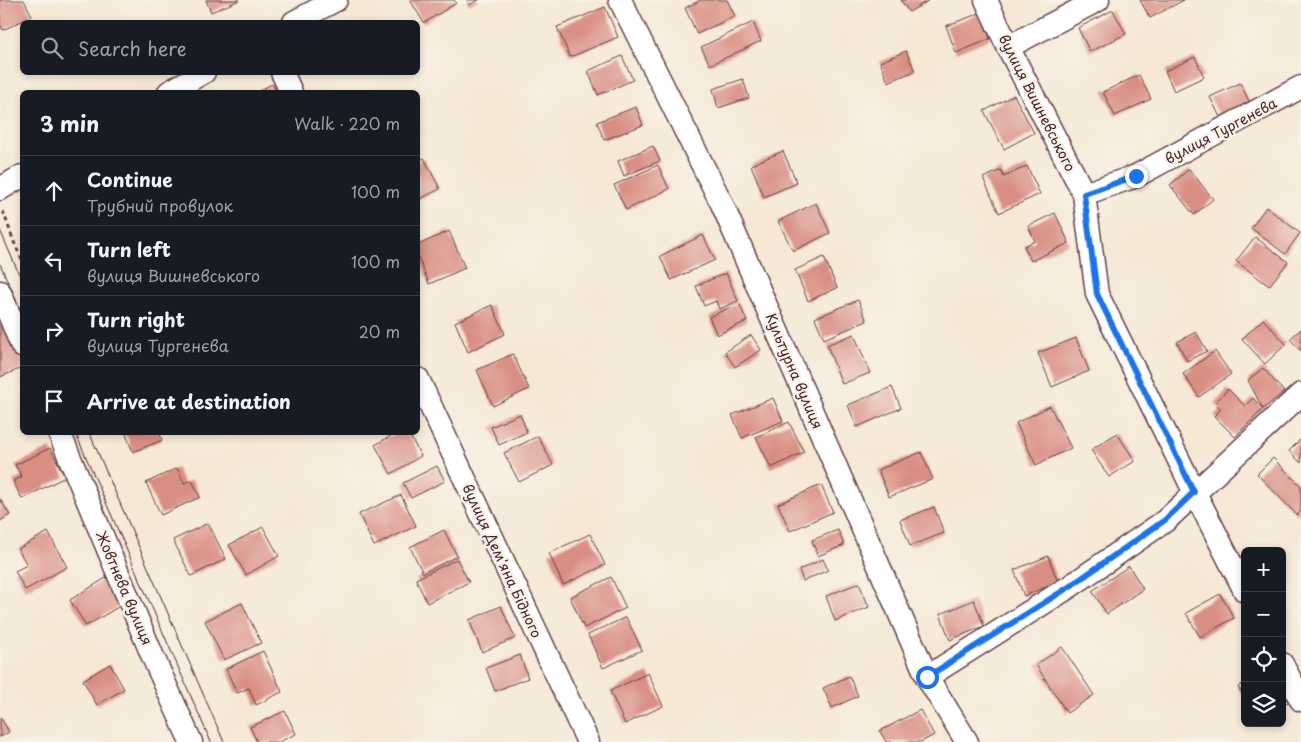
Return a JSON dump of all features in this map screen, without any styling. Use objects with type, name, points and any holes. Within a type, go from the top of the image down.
[{"type":"street","points":[[298,20],[336,0]]},
{"type":"street","name":"Культурна вулиця","points":[[620,0],[722,204],[927,677],[967,742]]},
{"type":"street","name":"вулиця Вишневського","points":[[986,0],[1008,47],[1084,194],[1097,294],[1194,492],[1241,582]]},
{"type":"street","points":[[1008,47],[1098,0]]},
{"type":"street","points":[[172,90],[199,75]]},
{"type":"street","points":[[283,75],[290,90]]},
{"type":"street","name":"вулиця Тургенєва","points":[[1084,194],[1136,176],[1301,87]]},
{"type":"street","points":[[0,189],[20,177]]},
{"type":"street","points":[[0,292],[20,341]]},
{"type":"street","name":"вулиця Дем'яна Бідного","points":[[420,383],[588,742]]},
{"type":"street","points":[[927,677],[1069,587],[1165,520],[1301,394]]},
{"type":"street","name":"Жовтнева вулиця","points":[[60,435],[153,657],[191,742]]},
{"type":"street","points":[[1286,672],[1301,700]]},
{"type":"path","points":[[0,203],[20,256]]},
{"type":"building","points":[[0,0],[24,0],[32,16],[20,20],[20,22],[3,30],[0,24]]},
{"type":"building","points":[[206,0],[240,0],[211,12]]},
{"type":"building","points":[[410,0],[454,0],[456,3],[424,23]]},
{"type":"building","points":[[467,0],[479,0],[469,5]]},
{"type":"building","points":[[701,0],[727,0],[735,16],[697,34],[685,8]]},
{"type":"building","points":[[901,0],[929,0],[909,12]]},
{"type":"building","points":[[1140,0],[1184,0],[1150,18]]},
{"type":"building","points":[[605,7],[618,37],[570,57],[557,27]]},
{"type":"building","points":[[1113,10],[1126,34],[1090,52],[1078,28]]},
{"type":"building","points":[[980,13],[990,39],[956,53],[946,26]]},
{"type":"building","points":[[753,22],[761,41],[710,65],[701,47]]},
{"type":"building","points":[[906,51],[915,71],[888,82],[880,62]]},
{"type":"building","points":[[622,56],[633,80],[598,95],[588,71]]},
{"type":"building","points":[[1195,57],[1204,77],[1174,91],[1165,71]]},
{"type":"building","points":[[1139,75],[1151,99],[1115,116],[1103,92]]},
{"type":"building","points":[[743,79],[749,98],[718,108],[713,89]]},
{"type":"building","points":[[1240,83],[1250,103],[1220,117],[1210,97]]},
{"type":"building","points":[[272,84],[276,90],[261,90]]},
{"type":"building","points":[[1014,95],[1034,133],[1004,149],[984,111]]},
{"type":"building","points":[[636,107],[643,125],[604,140],[597,122]]},
{"type":"building","points":[[653,146],[660,161],[624,176],[618,161]]},
{"type":"building","points":[[783,151],[797,183],[764,197],[751,165]]},
{"type":"building","points":[[424,158],[440,189],[420,199],[420,160]]},
{"type":"building","points":[[658,165],[669,189],[626,210],[614,185]]},
{"type":"building","points":[[1027,166],[1040,194],[999,213],[983,178],[1001,170],[1004,177]]},
{"type":"building","points":[[1189,169],[1213,199],[1194,215],[1170,185]]},
{"type":"building","points":[[816,203],[830,233],[793,251],[778,221]]},
{"type":"building","points":[[1266,207],[1300,233],[1285,254],[1251,228]]},
{"type":"building","points":[[1055,213],[1069,243],[1031,261],[1024,246],[1035,241],[1028,226]]},
{"type":"building","points":[[449,231],[465,268],[429,284],[420,262],[420,244]]},
{"type":"building","points":[[703,235],[715,260],[671,280],[660,256]]},
{"type":"building","points":[[1255,237],[1288,262],[1269,286],[1236,261]]},
{"type":"building","points":[[824,257],[837,288],[808,301],[795,270]]},
{"type":"building","points":[[726,273],[738,301],[719,309],[716,301],[704,306],[696,286]]},
{"type":"building","points":[[858,300],[867,321],[824,339],[815,318]]},
{"type":"building","points":[[739,303],[747,321],[717,335],[709,317]]},
{"type":"building","points":[[492,305],[505,334],[468,352],[455,322]]},
{"type":"building","points":[[1263,319],[1286,344],[1265,364],[1242,339]]},
{"type":"building","points":[[7,320],[20,353],[20,369],[0,377],[0,323]]},
{"type":"building","points":[[1301,329],[1301,351],[1290,339]]},
{"type":"building","points":[[1196,332],[1207,351],[1187,361],[1177,342]]},
{"type":"building","points":[[854,334],[870,373],[842,384],[827,345]]},
{"type":"building","points":[[751,335],[761,350],[735,367],[725,352]]},
{"type":"building","points":[[1076,338],[1089,371],[1052,387],[1038,353]]},
{"type":"building","points":[[1215,351],[1231,374],[1199,397],[1183,374]]},
{"type":"building","points":[[513,354],[529,389],[493,406],[477,370]]},
{"type":"building","points":[[1263,368],[1284,392],[1263,409],[1248,380]]},
{"type":"building","points":[[892,387],[901,408],[857,427],[848,405]]},
{"type":"building","points":[[1228,389],[1245,406],[1253,398],[1263,409],[1235,437],[1214,416],[1221,409],[1215,403]]},
{"type":"building","points":[[773,398],[783,421],[742,438],[732,415]]},
{"type":"building","points":[[1050,406],[1071,448],[1036,465],[1016,423]]},
{"type":"building","points":[[520,414],[527,432],[499,445],[491,427]]},
{"type":"building","points":[[789,422],[804,452],[771,468],[756,437]]},
{"type":"building","points":[[1117,433],[1135,461],[1109,477],[1091,450]]},
{"type":"building","points":[[126,435],[160,435],[162,440],[133,452]]},
{"type":"building","points":[[393,435],[410,435],[421,456],[391,474],[375,445]]},
{"type":"building","points":[[538,436],[553,465],[519,482],[504,453]]},
{"type":"building","points":[[1301,439],[1301,463],[1289,451]]},
{"type":"building","points":[[50,448],[65,477],[22,499],[13,481],[22,477],[15,465]]},
{"type":"building","points":[[921,452],[933,479],[889,497],[878,470]]},
{"type":"building","points":[[1273,458],[1301,486],[1301,511],[1297,515],[1257,474]]},
{"type":"building","points":[[437,466],[445,481],[411,498],[403,483]]},
{"type":"building","points":[[177,468],[184,483],[192,480],[200,497],[161,515],[146,483]]},
{"type":"building","points":[[821,485],[833,512],[790,531],[778,504]]},
{"type":"building","points":[[401,495],[416,526],[374,546],[359,514]]},
{"type":"building","points":[[0,499],[10,515],[0,521]]},
{"type":"building","points":[[934,507],[944,533],[910,546],[900,520]]},
{"type":"building","points":[[208,523],[226,559],[191,576],[173,540]]},
{"type":"building","points":[[263,527],[279,556],[246,575],[229,545]]},
{"type":"building","points":[[444,530],[457,556],[423,573],[410,547]]},
{"type":"building","points":[[838,530],[844,545],[818,556],[812,540]]},
{"type":"building","points":[[48,532],[67,567],[25,590],[15,571],[27,565],[18,549]]},
{"type":"building","points":[[590,534],[605,565],[563,585],[549,553]]},
{"type":"building","points":[[1048,556],[1058,582],[1024,596],[1014,570]]},
{"type":"building","points":[[457,559],[469,582],[427,603],[416,579]]},
{"type":"building","points":[[823,559],[828,570],[803,581],[799,570]]},
{"type":"building","points":[[1129,566],[1143,589],[1107,614],[1092,591]]},
{"type":"building","points":[[109,576],[125,603],[86,626],[70,600]]},
{"type":"building","points":[[611,577],[626,608],[584,628],[570,597]]},
{"type":"building","points":[[859,583],[869,607],[835,621],[826,596]]},
{"type":"building","points":[[1220,594],[1234,618],[1200,637],[1186,613]]},
{"type":"building","points":[[974,600],[984,626],[950,640],[940,614]]},
{"type":"building","points":[[242,603],[261,643],[224,660],[205,621]]},
{"type":"building","points":[[501,606],[515,638],[482,652],[469,620]]},
{"type":"building","points":[[626,617],[642,650],[603,668],[588,635]]},
{"type":"building","points":[[1062,647],[1094,695],[1067,713],[1036,665]]},
{"type":"building","points":[[263,651],[282,692],[256,705],[249,688],[237,693],[226,669]]},
{"type":"building","points":[[520,655],[528,678],[495,691],[486,668]]},
{"type":"building","points":[[110,664],[124,689],[97,705],[83,680]]},
{"type":"building","points":[[648,673],[663,706],[625,724],[610,691]]},
{"type":"building","points":[[849,676],[858,696],[832,708],[823,688]]},
{"type":"building","points":[[920,710],[934,735],[921,742],[886,742],[880,731]]},
{"type":"building","points":[[285,711],[296,734],[279,742],[257,742],[250,727]]},
{"type":"building","points":[[0,719],[9,732],[0,737]]},
{"type":"tram line","points":[[0,230],[20,276]]},
{"type":"tram line","points":[[0,264],[20,309]]},
{"type":"tram line","points":[[76,435],[211,742]]},
{"type":"tram line","points":[[90,435],[224,742]]},
{"type":"route","points":[[927,677],[1069,587],[1165,520],[1194,492],[1097,294],[1084,194],[1136,176]]}]
